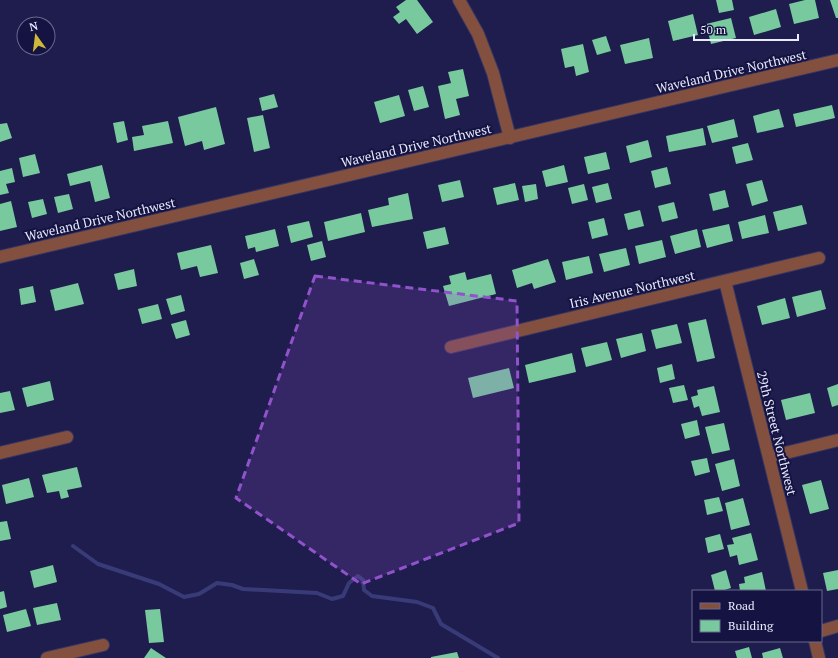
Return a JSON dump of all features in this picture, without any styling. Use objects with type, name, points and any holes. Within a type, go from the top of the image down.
[{"type":"street","points":[[459,0],[478,34],[493,73],[510,138]]},
{"type":"street","name":"Waveland Drive Northwest","points":[[0,257],[838,60]]},
{"type":"street","name":"Iris Avenue Northwest","points":[[451,347],[820,258]]},
{"type":"street","name":"29th Street Northwest","points":[[725,281],[802,590]]},
{"type":"street","points":[[0,453],[67,437]]},
{"type":"street","points":[[768,457],[838,440]]},
{"type":"street","points":[[822,631],[838,626]]},
{"type":"street","points":[[815,642],[820,658]]},
{"type":"street","points":[[47,658],[103,645]]},
{"type":"highlighted area","points":[[315,276],[517,301],[519,523],[361,584],[236,498]]},
{"type":"building","points":[[406,0],[417,0],[433,22],[417,34],[406,19],[399,24],[393,17],[400,12],[396,7]]},
{"type":"building","points":[[716,0],[732,0],[734,10],[719,13]]},
{"type":"building","points":[[805,0],[815,0],[819,18],[794,24],[789,4]]},
{"type":"building","points":[[830,0],[838,0],[838,18],[836,18]]},
{"type":"building","points":[[776,9],[781,27],[754,35],[749,17]]},
{"type":"building","points":[[693,14],[698,35],[673,41],[668,21]]},
{"type":"building","points":[[731,18],[736,38],[711,44],[706,24]]},
{"type":"building","points":[[606,36],[611,51],[597,55],[592,40]]},
{"type":"building","points":[[649,38],[653,58],[625,64],[620,45]]},
{"type":"building","points":[[583,44],[589,72],[576,76],[574,66],[565,68],[561,49]]},
{"type":"building","points":[[463,69],[469,96],[456,99],[460,115],[445,119],[438,86],[451,83],[448,72]]},
{"type":"building","points":[[423,86],[429,107],[414,111],[408,90]]},
{"type":"building","points":[[274,94],[278,107],[262,111],[259,98]]},
{"type":"building","points":[[399,95],[405,116],[380,123],[374,102]]},
{"type":"building","points":[[832,105],[835,118],[796,127],[793,114]]},
{"type":"building","points":[[216,107],[225,144],[204,150],[202,141],[185,146],[178,117]]},
{"type":"building","points":[[779,109],[784,127],[757,133],[753,116]]},
{"type":"building","points":[[263,115],[270,148],[254,152],[247,118]]},
{"type":"building","points":[[734,119],[738,137],[712,143],[707,126]]},
{"type":"building","points":[[124,121],[128,140],[117,143],[113,123]]},
{"type":"building","points":[[168,121],[173,143],[134,151],[132,137],[144,135],[142,126]]},
{"type":"building","points":[[7,123],[12,138],[0,142],[0,124]]},
{"type":"building","points":[[703,128],[706,145],[669,152],[666,136]]},
{"type":"building","points":[[648,140],[652,157],[630,163],[626,146]]},
{"type":"building","points":[[748,143],[753,160],[736,164],[732,147]]},
{"type":"building","points":[[606,152],[610,169],[588,174],[584,157]]},
{"type":"building","points":[[35,154],[40,173],[23,177],[19,158]]},
{"type":"building","points":[[102,165],[110,198],[95,202],[90,181],[70,186],[67,174]]},
{"type":"building","points":[[564,165],[568,182],[546,187],[542,171]]},
{"type":"building","points":[[667,167],[671,184],[655,188],[651,171]]},
{"type":"building","points":[[12,168],[15,182],[6,184],[9,193],[0,195],[0,171]]},
{"type":"building","points":[[460,180],[464,197],[442,202],[438,185]]},
{"type":"building","points":[[762,180],[768,201],[752,206],[746,184]]},
{"type":"building","points":[[515,183],[519,200],[497,205],[493,188]]},
{"type":"building","points":[[608,183],[612,199],[596,203],[592,187]]},
{"type":"building","points":[[536,184],[538,199],[525,202],[522,186]]},
{"type":"building","points":[[584,184],[588,200],[572,204],[568,188]]},
{"type":"building","points":[[725,190],[729,207],[713,211],[709,194]]},
{"type":"building","points":[[408,193],[413,219],[372,227],[368,210],[389,205],[388,198]]},
{"type":"building","points":[[69,194],[73,209],[58,213],[54,197]]},
{"type":"building","points":[[43,199],[47,214],[32,218],[28,202]]},
{"type":"building","points":[[11,201],[17,227],[0,231],[0,204]]},
{"type":"building","points":[[674,202],[678,218],[662,222],[658,206]]},
{"type":"building","points":[[802,205],[807,224],[778,231],[773,212]]},
{"type":"building","points":[[640,210],[644,226],[628,230],[624,214]]},
{"type":"building","points":[[361,213],[365,232],[328,241],[324,222]]},
{"type":"building","points":[[765,215],[769,233],[742,239],[738,222]]},
{"type":"building","points":[[604,218],[608,235],[592,239],[588,222]]},
{"type":"building","points":[[309,221],[313,237],[291,243],[287,226]]},
{"type":"building","points":[[729,224],[733,241],[707,248],[702,230]]},
{"type":"building","points":[[445,227],[449,244],[427,249],[423,232]]},
{"type":"building","points":[[275,229],[279,246],[256,252],[255,247],[248,249],[245,236]]},
{"type":"building","points":[[697,229],[701,247],[675,254],[670,236]]},
{"type":"building","points":[[662,240],[666,257],[639,264],[635,246]]},
{"type":"building","points":[[322,241],[326,257],[311,261],[307,245]]},
{"type":"building","points":[[211,245],[218,273],[200,277],[197,266],[181,270],[177,253]]},
{"type":"building","points":[[626,248],[630,265],[604,272],[599,254]]},
{"type":"building","points":[[589,256],[593,273],[566,280],[562,262]]},
{"type":"building","points":[[254,259],[259,275],[244,279],[240,263]]},
{"type":"building","points":[[548,259],[556,282],[534,289],[532,283],[517,288],[512,270]]},
{"type":"building","points":[[134,269],[137,286],[118,290],[114,274]]},
{"type":"building","points":[[465,272],[467,280],[491,274],[496,294],[449,306],[443,286],[451,284],[449,276]]},
{"type":"building","points":[[78,283],[84,304],[55,311],[50,290]]},
{"type":"building","points":[[33,286],[36,302],[21,305],[19,289]]},
{"type":"building","points":[[821,290],[826,309],[797,317],[792,297]]},
{"type":"building","points":[[181,295],[185,311],[171,315],[166,299]]},
{"type":"building","points":[[785,298],[790,318],[762,325],[757,306]]},
{"type":"building","points":[[158,304],[162,319],[142,324],[138,309]]},
{"type":"building","points":[[706,319],[715,358],[697,362],[688,323]]},
{"type":"building","points":[[186,320],[190,335],[176,339],[171,324]]},
{"type":"building","points":[[677,324],[682,343],[656,349],[651,330]]},
{"type":"building","points":[[642,333],[646,351],[621,358],[616,339]]},
{"type":"building","points":[[607,342],[612,360],[586,367],[581,348]]},
{"type":"building","points":[[572,353],[576,372],[529,383],[525,365]]},
{"type":"building","points":[[672,364],[675,379],[660,383],[657,368]]},
{"type":"building","points":[[509,368],[514,388],[473,398],[468,378]]},
{"type":"building","points":[[50,381],[54,400],[27,407],[22,388]]},
{"type":"building","points":[[838,384],[838,405],[832,407],[827,388]]},
{"type":"building","points":[[684,385],[688,400],[673,403],[669,388]]},
{"type":"building","points":[[714,386],[720,412],[702,416],[699,406],[694,408],[691,397],[698,395],[697,390]]},
{"type":"building","points":[[10,391],[15,410],[0,413],[0,393]]},
{"type":"building","points":[[810,393],[815,413],[786,420],[781,400]]},
{"type":"building","points":[[697,420],[700,435],[685,439],[681,424]]},
{"type":"building","points":[[724,423],[730,450],[712,454],[705,427]]},
{"type":"building","points":[[707,458],[710,472],[695,476],[691,461]]},
{"type":"building","points":[[734,459],[740,486],[722,491],[715,464]]},
{"type":"building","points":[[77,467],[82,487],[67,490],[69,497],[61,499],[59,491],[47,493],[42,475]]},
{"type":"building","points":[[29,478],[34,497],[6,504],[2,485]]},
{"type":"building","points":[[821,480],[829,509],[810,514],[802,485]]},
{"type":"building","points":[[719,497],[723,511],[707,515],[704,500]]},
{"type":"building","points":[[743,498],[750,525],[731,530],[725,503]]},
{"type":"building","points":[[7,521],[11,539],[0,541],[0,522]]},
{"type":"building","points":[[751,533],[758,560],[739,565],[737,555],[730,557],[727,545],[734,544],[732,538]]},
{"type":"building","points":[[720,534],[724,549],[708,553],[705,538]]},
{"type":"building","points":[[53,565],[57,582],[34,588],[30,571]]},
{"type":"building","points":[[726,570],[731,588],[715,590],[711,575]]},
{"type":"building","points":[[838,570],[838,589],[827,591],[823,573]]},
{"type":"building","points":[[762,572],[766,590],[740,590],[739,584],[745,583],[744,577]]},
{"type":"building","points":[[4,591],[7,607],[0,609],[0,592]]},
{"type":"building","points":[[57,603],[61,620],[37,625],[33,608]]},
{"type":"building","points":[[26,609],[31,626],[7,632],[3,615]]},
{"type":"building","points":[[160,609],[164,642],[149,643],[145,610]]},
{"type":"building","points":[[749,647],[752,658],[737,658],[735,651]]},
{"type":"building","points":[[151,648],[166,658],[144,658]]},
{"type":"building","points":[[780,648],[783,658],[763,658],[762,653]]},
{"type":"building","points":[[457,652],[459,658],[431,658],[431,657]]},
{"type":"waterway","points":[[73,546],[98,564],[159,584],[184,597],[199,594],[217,583],[232,585],[243,589],[317,593],[332,599],[343,596],[349,583],[358,576],[363,580],[364,590],[372,596],[417,602],[433,608],[441,624],[498,658]]}]
